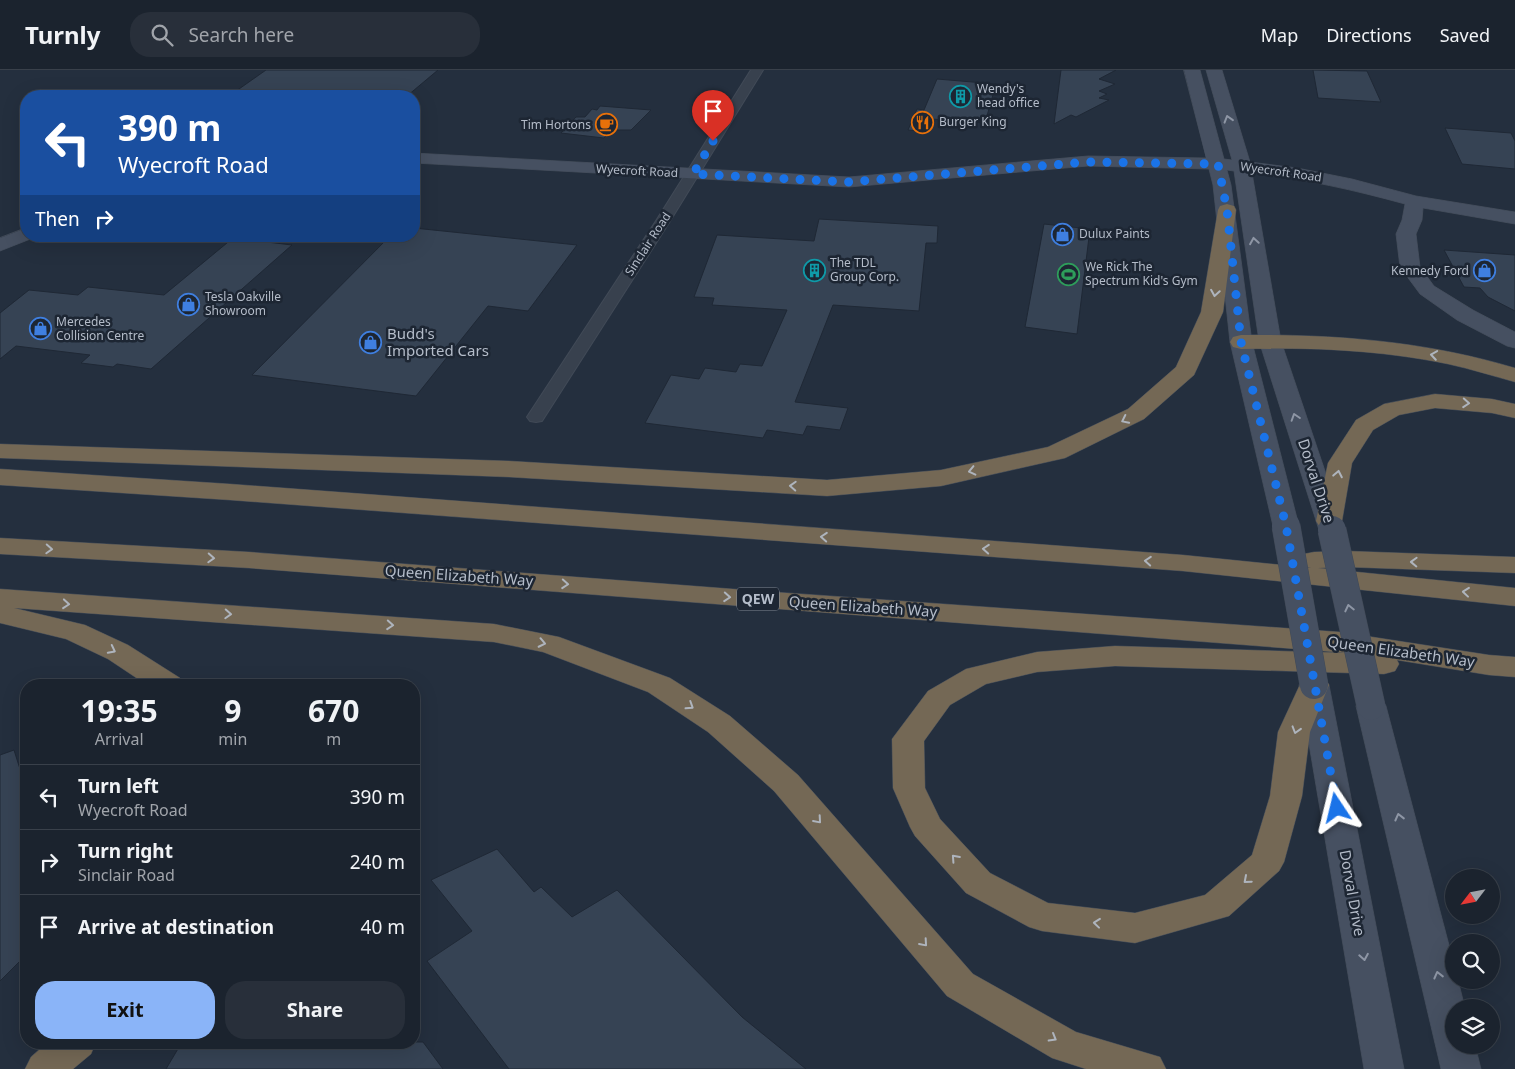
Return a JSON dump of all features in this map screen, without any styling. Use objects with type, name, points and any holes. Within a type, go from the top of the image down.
[{"type":"highway","points":[[0,451],[245,462],[508,469],[827,488],[941,478],[1056,452],[1136,414],[1186,370],[1212,312],[1227,210]]},
{"type":"highway","points":[[1241,342],[1326,341],[1444,357],[1515,375]]},
{"type":"highway","points":[[1330,526],[1340,464],[1364,425],[1392,409],[1435,401],[1492,406],[1515,411]]},
{"type":"highway","points":[[0,477],[230,492],[1183,563],[1515,597]]},
{"type":"highway","name":"Queen Elizabeth Way","points":[[0,546],[249,560],[1340,642],[1502,666]]},
{"type":"highway","points":[[1183,563],[1346,559],[1515,565]]},
{"type":"highway","points":[[0,598],[494,633],[549,644],[659,685],[719,724],[786,783],[960,985],[1066,1046],[1146,1069]]},
{"type":"highway","points":[[0,614],[76,632],[118,652],[160,679]]},
{"type":"highway","points":[[1314,685],[1294,732],[1286,796],[1267,862],[1216,906],[1135,928],[1042,917],[978,883],[927,827],[909,788],[908,739],[939,698],[977,676],[1037,662],[1115,656],[1344,664],[1502,666]]},
{"type":"highway","points":[[44,1069],[68,1049]]},
{"type":"main road","name":"Dorval Drive","points":[[1192,70],[1218,164],[1227,210],[1241,342],[1286,526],[1384,1069]]},
{"type":"main road","name":"Dorval Drive","points":[[1214,70],[1242,166],[1270,341],[1330,526],[1371,706],[1445,1003]]},
{"type":"main road","name":"Wyecroft Road","points":[[420,158],[849,182],[1088,162],[1218,164],[1297,173],[1352,184],[1415,201],[1515,218]]},
{"type":"main road","points":[[1415,201],[1412,220],[1406,234],[1410,267],[1426,290],[1465,315],[1515,341]]},
{"type":"main road","points":[[0,245],[20,237]]},
{"type":"main road","points":[[1457,1054],[1461,1069]]},
{"type":"street","name":"Sinclair Road","points":[[536,417],[693,174],[756,70]]},
{"type":"building","points":[[266,70],[438,70],[414,90],[238,90]]},
{"type":"building","points":[[1061,70],[1116,70],[1099,79],[1115,84],[1099,91],[1107,94],[1099,98],[1109,100],[1076,117],[1071,115],[1054,124]]},
{"type":"building","points":[[1313,70],[1367,71],[1381,102],[1318,98]]},
{"type":"building","name":"Wendy's head office","points":[[937,79],[996,84],[985,123],[932,119],[927,132],[908,130],[917,109],[924,110]]},
{"type":"building","points":[[600,106],[651,110],[631,130],[611,130],[604,138],[561,133],[576,117],[585,117],[592,109],[597,110]]},
{"type":"building","points":[[1445,128],[1511,133],[1515,141],[1515,169],[1462,164]]},
{"type":"building","points":[[819,219],[938,226],[937,243],[926,243],[919,311],[833,305],[795,402],[848,408],[840,430],[807,426],[803,435],[767,430],[763,438],[645,423],[671,375],[699,379],[705,368],[736,372],[740,364],[762,366],[787,310],[712,305],[714,298],[694,297],[717,235],[814,241]]},
{"type":"building","points":[[1044,224],[1090,229],[1077,334],[1025,327]]},
{"type":"building","name":"Budd's Imported Cars","points":[[420,229],[577,245],[528,311],[488,306],[416,396],[252,375],[384,242],[420,242]]},
{"type":"building","points":[[228,242],[267,242],[292,245],[151,369],[117,364],[113,367],[81,363],[90,355],[16,346],[0,359],[0,313],[29,290],[78,295],[88,287],[164,295]]},
{"type":"building","name":"Kennedy Ford","points":[[1444,250],[1515,255],[1515,311],[1488,297],[1480,288],[1464,287]]},
{"type":"building","points":[[14,750],[20,769],[20,961],[0,981],[0,755]]},
{"type":"building","points":[[497,849],[534,892],[541,887],[572,917],[617,890],[742,1017],[806,1069],[509,1069],[427,961],[472,931],[431,880]]},
{"type":"building","points":[[420,1042],[423,1042],[443,1069],[166,1069],[178,1049],[420,1049]]},
{"type":"place","name":"Wendy's head office","points":[[961,96]]},
{"type":"place","name":"Burger King","points":[[923,122]]},
{"type":"place","name":"Tim Hortons","points":[[607,125]]},
{"type":"place","name":"Dulux Paints","points":[[1063,234]]},
{"type":"place","name":"The TDL Group Corp.","points":[[814,270]]},
{"type":"place","name":"Kennedy Ford","points":[[1485,271]]},
{"type":"place","name":"We Rick The Spectrum Kid's Gym","points":[[1069,274]]},
{"type":"place","name":"Tesla Oakville Showroom","points":[[189,304]]},
{"type":"place","name":"Mercedes Collision Centre","points":[[40,329]]},
{"type":"place","name":"Budd's Imported Cars","points":[[371,343]]},
{"type":"route","points":[[713,141],[693,174],[849,182],[1042,164],[1127,161],[1218,164],[1227,210],[1241,342],[1286,526],[1337,808]]}]
